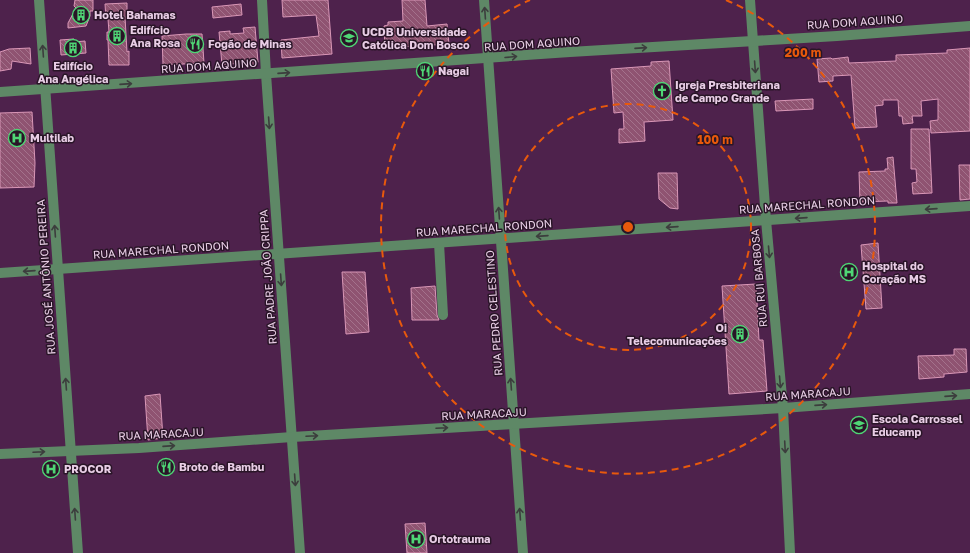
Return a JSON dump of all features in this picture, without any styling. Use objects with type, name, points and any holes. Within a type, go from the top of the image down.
[{"type":"street","name":"RUA JOSÉ ANTÔNIO PEREIRA","points":[[39,0],[78,553]]},
{"type":"street","name":"RUA PADRE JOÃO CRIPPA","points":[[262,0],[300,553]]},
{"type":"street","name":"RUA PEDRO CELESTINO","points":[[484,0],[523,553]]},
{"type":"street","name":"RUA RUI BARBOSA","points":[[750,0],[766,220],[783,408],[790,553]]},
{"type":"street","name":"RUA DOM AQUINO","points":[[0,92],[488,59],[570,52],[970,26]]},
{"type":"street","name":"RUA MARECHAL RONDON","points":[[0,274],[970,206]]},
{"type":"street","points":[[439,243],[443,315]]},
{"type":"street","name":"RUA MARACAJU","points":[[0,454],[139,448],[292,437],[783,408],[970,394]]},
{"type":"building","name":"Hotel Bahamas","points":[[75,0],[93,0],[93,11],[90,11],[90,16],[86,26],[68,28],[68,23],[76,8],[74,6]]},
{"type":"building","points":[[282,0],[328,0],[332,54],[282,58],[281,40],[319,36],[316,15],[283,17]]},
{"type":"building","points":[[402,0],[425,0],[427,26],[447,24],[449,44],[385,48],[384,26],[388,25],[388,22],[403,21]]},
{"type":"building","name":"Edifício Ana Rosa","points":[[127,3],[127,17],[125,17],[129,65],[109,65],[107,32],[109,32],[105,4]]},
{"type":"building","points":[[241,4],[242,15],[213,18],[212,7]]},
{"type":"building","points":[[255,27],[258,62],[256,65],[240,66],[240,63],[222,65],[219,32],[230,31],[230,34],[244,33],[243,28]]},
{"type":"building","points":[[202,34],[204,63],[163,65],[162,36]]},
{"type":"building","name":"Edifício Ana Angélica","points":[[74,39],[74,42],[85,41],[86,53],[61,55],[60,40]]},
{"type":"building","points":[[30,48],[31,64],[12,61],[11,69],[0,71],[0,52],[9,49]]},
{"type":"building","points":[[970,48],[970,131],[931,133],[930,121],[938,120],[938,99],[921,101],[922,116],[912,116],[913,123],[903,124],[902,116],[899,116],[898,100],[883,100],[883,105],[875,106],[877,127],[855,128],[851,75],[833,76],[833,81],[819,82],[817,59],[848,57],[849,63],[896,61],[896,55],[947,53],[947,50]]},
{"type":"building","points":[[669,61],[673,120],[644,122],[645,141],[619,143],[619,129],[624,129],[623,112],[614,113],[611,69],[651,66],[651,62]]},
{"type":"building","points":[[813,99],[813,109],[776,111],[775,101]]},
{"type":"building","name":"Multilab","points":[[32,112],[35,163],[34,187],[0,188],[0,113]]},
{"type":"building","points":[[911,129],[929,129],[932,193],[913,194],[912,183],[917,182],[916,169],[911,169]]},
{"type":"building","points":[[893,157],[897,203],[888,203],[888,201],[860,202],[859,172],[885,171],[885,169],[888,169],[887,158]]},
{"type":"building","points":[[959,165],[970,165],[970,199],[960,200]]},
{"type":"building","points":[[658,173],[677,173],[678,209],[670,208],[659,199]]},
{"type":"building","points":[[878,243],[882,308],[866,309],[861,245]]},
{"type":"building","points":[[342,272],[365,272],[369,332],[346,334]]},
{"type":"building","name":"Oi Telecomunicações","points":[[756,284],[759,340],[763,340],[767,391],[729,394],[722,286]]},
{"type":"building","points":[[435,286],[437,315],[439,320],[412,320],[411,288]]},
{"type":"building","points":[[954,349],[966,349],[967,372],[944,374],[944,377],[919,379],[918,356],[954,355]]},
{"type":"building","points":[[160,394],[163,438],[148,440],[145,396]]},
{"type":"building","name":"Ortotrauma","points":[[425,523],[427,553],[407,553],[405,524]]},
{"type":"place","name":"Hotel Bahamas","points":[[81,15]]},
{"type":"place","name":"Edifício Ana Rosa","points":[[117,36]]},
{"type":"place","name":"UCDB Universidade Católica Dom Bosco","points":[[349,38]]},
{"type":"place","name":"Fogão de Minas","points":[[195,44]]},
{"type":"place","name":"Edifício Ana Angélica","points":[[73,48]]},
{"type":"place","name":"Nagai","points":[[425,71]]},
{"type":"place","name":"Igreja Presbiteriana de Campo Grande","points":[[662,91]]},
{"type":"place","name":"Multilab","points":[[17,138]]},
{"type":"place","name":"Hospital do Coração MS","points":[[849,272]]},
{"type":"place","name":"Oi Telecomunicações","points":[[740,334]]},
{"type":"place","name":"Escola Carrossel Educamp","points":[[859,425]]},
{"type":"place","name":"Broto de Bambu","points":[[166,467]]},
{"type":"place","name":"PROCOR","points":[[51,469]]},
{"type":"place","name":"Ortotrauma","points":[[416,539]]}]
